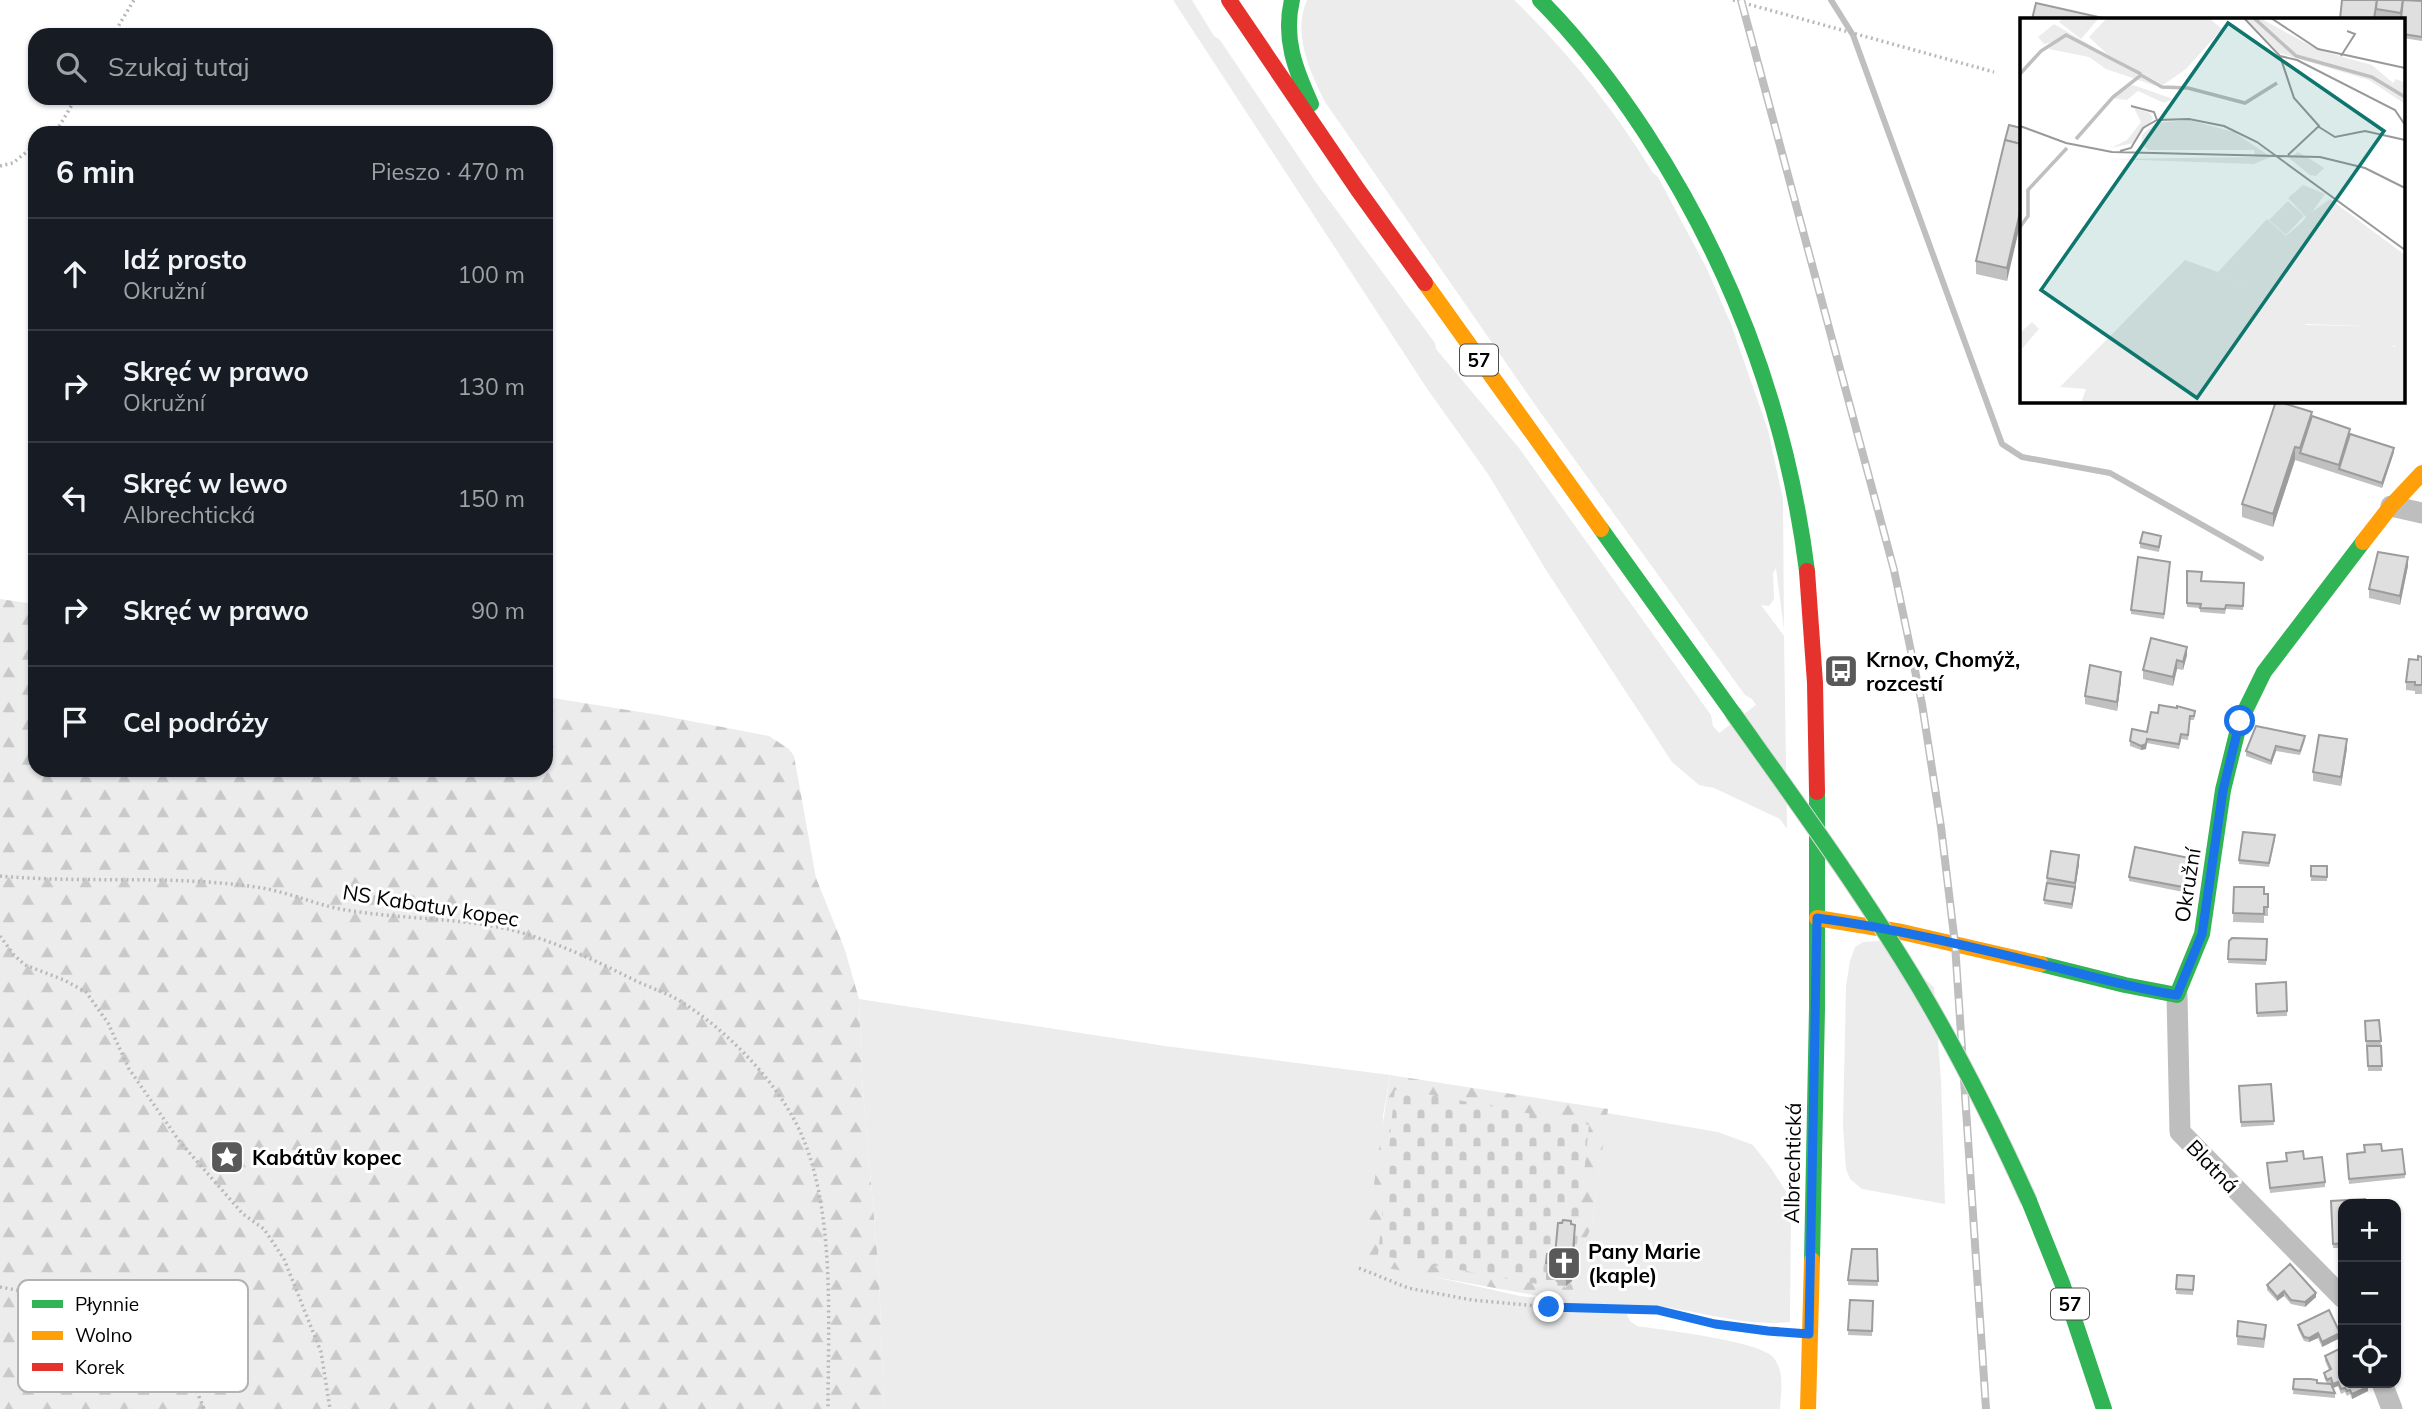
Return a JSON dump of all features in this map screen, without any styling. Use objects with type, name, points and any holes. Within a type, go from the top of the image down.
[{"type":"main road","points":[[1292,0],[1287,33],[1289,52],[1326,135],[1358,190]]},
{"type":"main road","name":"Albrechtická","points":[[1540,0],[1601,69],[1670,169],[1723,270],[1768,388],[1797,503],[1810,603],[1815,684],[1817,918],[1808,1409]]},
{"type":"main road","name":"57","points":[[1235,1],[1358,190],[1733,713],[1835,858],[1913,978],[1979,1094],[2029,1200],[2062,1283],[2104,1409]]},
{"type":"main road","name":"Okružní","points":[[2177,995],[2202,934],[2223,790],[2240,721],[2264,672],[2391,506],[2422,472]]},
{"type":"main road","points":[[1817,918],[1883,929],[2042,964],[2137,989],[2177,995]]},
{"type":"street","points":[[2391,506],[2422,513]]},
{"type":"street","name":"Blatná","points":[[2177,995],[2180,1132],[2338,1293]]},
{"type":"street","points":[[2384,1388],[2392,1409]]},
{"type":"path","points":[[117,28],[134,0]]},
{"type":"path","points":[[1732,0],[1994,72]]},
{"type":"path","points":[[59,126],[72,105]]},
{"type":"path","points":[[0,166],[13,163],[28,151]]},
{"type":"path","name":"NS Kabatuv kopec","points":[[0,876],[115,878],[262,888],[350,911],[464,922],[509,930],[576,952],[678,1000],[723,1033],[764,1078],[789,1111],[806,1144],[825,1236],[828,1409]]},
{"type":"path","points":[[0,936],[14,956],[25,965],[86,992],[108,1023],[129,1069],[180,1142],[243,1214],[264,1229],[284,1259],[321,1352],[330,1409]]},
{"type":"path","points":[[1359,1268],[1408,1288],[1472,1300],[1549,1307],[1657,1310],[1715,1324],[1809,1334]]},
{"type":"path","points":[[0,1287],[18,1290]]},
{"type":"path","points":[[198,1392],[205,1409]]},
{"type":"green space","points":[[1173,0],[1192,0],[1317,184],[1435,343],[1436,349],[1519,448],[1711,715],[1713,726],[1719,733],[1756,705],[1745,695],[1538,409],[1325,102],[1314,78],[1302,39],[1301,26],[1307,0],[1514,0],[1553,40],[1606,104],[1658,177],[1707,269],[1731,324],[1768,430],[1783,499],[1784,630],[1776,568],[1773,573],[1774,599],[1769,606],[1761,605],[1784,636],[1787,829],[1780,819],[1714,788],[1699,785],[1672,762],[1546,570],[1488,474],[1428,390]]},
{"type":"green space","points":[[0,599],[28,603],[28,777],[553,777],[553,698],[769,736],[789,749],[794,756],[816,878],[845,950],[859,999],[862,1078],[879,1276],[884,1409],[0,1409]]},
{"type":"green space","points":[[1879,941],[1934,987],[1941,1080],[1945,1204],[1862,1189],[1850,1179],[1846,1169],[1843,1126],[1846,986],[1855,947],[1863,942]]},
{"type":"green space","points":[[859,999],[1165,1046],[1390,1075],[1383,1116],[1381,1265],[1520,1296],[1571,1301],[1580,1252],[1592,1226],[1607,1113],[1718,1132],[1753,1145],[1788,1195],[1791,1212],[1790,1322],[1750,1322],[1671,1308],[1632,1305],[1627,1315],[1637,1326],[1710,1337],[1764,1351],[1773,1357],[1779,1369],[1780,1409],[884,1409],[879,1276],[862,1078]]},
{"type":"green space","points":[[1390,1075],[1608,1109],[1592,1226],[1580,1252],[1571,1302],[1365,1264],[1364,1253]]},
{"type":"green space","points":[[1395,1088],[1589,1125],[1573,1283],[1565,1288],[1564,1285],[1557,1286],[1555,1280],[1549,1280],[1548,1286],[1378,1255]]},
{"type":"building","points":[[2342,0],[2377,0],[2374,18],[2340,18]]},
{"type":"building","points":[[2377,0],[2403,0],[2401,13],[2376,9]]},
{"type":"building","points":[[2403,0],[2422,1],[2422,37],[2404,34],[2404,18],[2401,18]]},
{"type":"building","points":[[2036,3],[2103,18],[2032,18]]},
{"type":"building","points":[[2009,125],[2020,128],[2020,144],[2005,140]]},
{"type":"building","points":[[2005,140],[2020,144],[2020,212],[2007,268],[1976,261]]},
{"type":"building","points":[[2276,402],[2312,412],[2300,448],[2295,447],[2273,514],[2242,504]]},
{"type":"building","points":[[2312,416],[2350,429],[2339,465],[2300,453]]},
{"type":"building","points":[[2350,434],[2394,448],[2382,483],[2339,469]]},
{"type":"building","points":[[2143,532],[2161,536],[2159,547],[2140,543]]},
{"type":"building","points":[[2378,552],[2408,557],[2400,596],[2369,589]]},
{"type":"building","points":[[2138,557],[2170,562],[2164,614],[2131,610]]},
{"type":"building","points":[[2187,571],[2202,572],[2201,581],[2244,583],[2243,606],[2226,605],[2225,609],[2200,608],[2201,604],[2187,603]]},
{"type":"building","points":[[2151,638],[2187,647],[2183,662],[2177,660],[2173,677],[2143,670]]},
{"type":"building","points":[[2418,656],[2422,657],[2422,685],[2406,682],[2409,659],[2418,660]]},
{"type":"building","points":[[2090,665],[2121,672],[2117,702],[2085,696]]},
{"type":"building","points":[[2159,705],[2195,711],[2194,716],[2190,716],[2188,735],[2181,734],[2179,744],[2147,739],[2146,744],[2141,746],[2130,741],[2132,729],[2147,732],[2151,712],[2158,713]]},
{"type":"building","points":[[2256,726],[2305,736],[2300,751],[2276,746],[2271,761],[2246,751]]},
{"type":"building","points":[[2319,735],[2347,739],[2341,777],[2313,772]]},
{"type":"building","points":[[2243,832],[2275,835],[2269,863],[2239,860]]},
{"type":"building","points":[[2135,847],[2189,858],[2183,887],[2129,877]]},
{"type":"building","points":[[2051,851],[2079,855],[2075,883],[2047,878]]},
{"type":"building","points":[[2311,866],[2327,866],[2327,877],[2311,876]]},
{"type":"building","points":[[2047,883],[2075,887],[2072,904],[2044,900]]},
{"type":"building","points":[[2234,887],[2264,887],[2264,894],[2268,894],[2268,907],[2264,907],[2264,914],[2233,913]]},
{"type":"building","points":[[2232,938],[2267,939],[2266,960],[2228,959],[2229,941]]},
{"type":"building","points":[[2286,982],[2287,1011],[2257,1013],[2256,984]]},
{"type":"building","points":[[2379,1020],[2381,1041],[2366,1041],[2365,1021]]},
{"type":"building","points":[[2367,1046],[2381,1046],[2382,1066],[2368,1066]]},
{"type":"building","points":[[2271,1084],[2274,1121],[2241,1122],[2239,1086]]},
{"type":"building","points":[[2381,1144],[2382,1151],[2402,1149],[2405,1174],[2349,1179],[2347,1154],[2365,1152],[2364,1145]]},
{"type":"building","points":[[2303,1151],[2304,1159],[2322,1157],[2325,1182],[2270,1188],[2267,1163],[2287,1161],[2286,1153]]},
{"type":"building","points":[[2331,1201],[2338,1201],[2338,1244],[2333,1244]]},
{"type":"building","points":[[1563,1220],[1571,1221],[1571,1224],[1575,1225],[1572,1264],[1559,1268],[1555,1263],[1546,1263],[1547,1254],[1555,1255],[1558,1223]]},
{"type":"building","points":[[1852,1249],[1877,1249],[1878,1281],[1848,1280]]},
{"type":"building","points":[[2290,1264],[2316,1293],[2305,1302],[2291,1300],[2284,1291],[2277,1297],[2267,1285]]},
{"type":"building","points":[[2177,1275],[2194,1276],[2193,1290],[2176,1289]]},
{"type":"building","points":[[1850,1300],[1873,1301],[1872,1331],[1848,1330]]},
{"type":"building","points":[[2329,1310],[2338,1334],[2322,1342],[2318,1333],[2309,1338],[2304,1337],[2298,1325]]},
{"type":"building","points":[[2238,1321],[2266,1325],[2264,1339],[2237,1336]]},
{"type":"building","points":[[2338,1350],[2338,1382],[2333,1384],[2331,1378],[2327,1380],[2324,1373],[2331,1369],[2325,1356]]},
{"type":"building","points":[[2294,1379],[2310,1379],[2317,1380],[2317,1383],[2331,1384],[2335,1393],[2293,1389]]},
{"type":"building","points":[[2345,1388],[2366,1388],[2352,1394],[2350,1390]]},
{"type":"waterway","points":[[1831,0],[1853,35],[2002,444],[2022,457],[2110,473],[2261,558]]},
{"type":"railway","points":[[1741,0],[1894,570],[1922,704],[1955,944],[1986,1409]]},
{"type":"traffic: fast","points":[[1292,0],[1289,27],[1292,53],[1311,104]]},
{"type":"traffic: fast","points":[[1540,0],[1596,63],[1621,97],[1676,183],[1704,234],[1751,342],[1770,398],[1798,512],[1807,571]]},
{"type":"traffic: fast","points":[[1601,529],[1733,713]]},
{"type":"traffic: fast","points":[[2041,964],[2177,995],[2202,934],[2223,790],[2240,721],[2264,672],[2363,542]]},
{"type":"traffic: fast","points":[[1733,713],[1852,882],[1919,987],[1977,1092],[2029,1201]]},
{"type":"traffic: fast","points":[[1812,1260],[1817,1008],[1817,792]]},
{"type":"traffic: fast","points":[[2029,1201],[2062,1283],[2104,1409]]},
{"type":"traffic: slow","points":[[1425,283],[1601,529]]},
{"type":"traffic: slow","points":[[2363,542],[2391,506],[2422,473]]},
{"type":"traffic: slow","points":[[1817,918],[1902,932],[2041,964]]},
{"type":"traffic: slow","points":[[1808,1409],[1812,1260]]},
{"type":"traffic: jam","points":[[1229,0],[1358,190],[1425,283]]},
{"type":"traffic: jam","points":[[1807,571],[1815,683],[1817,792]]},
{"type":"place","name":"Krnov, Chomýž, rozcestí","points":[[1841,671]]},
{"type":"place","name":"Kabátův kopec","points":[[227,1157]]},
{"type":"place","name":"Pany Marie (kaple)","points":[[1564,1263]]},
{"type":"route","points":[[1549,1307],[1657,1310],[1715,1324],[1809,1334],[1817,918],[1859,923],[2042,964],[2137,989],[2177,995],[2202,934],[2223,790],[2240,721]]}]
